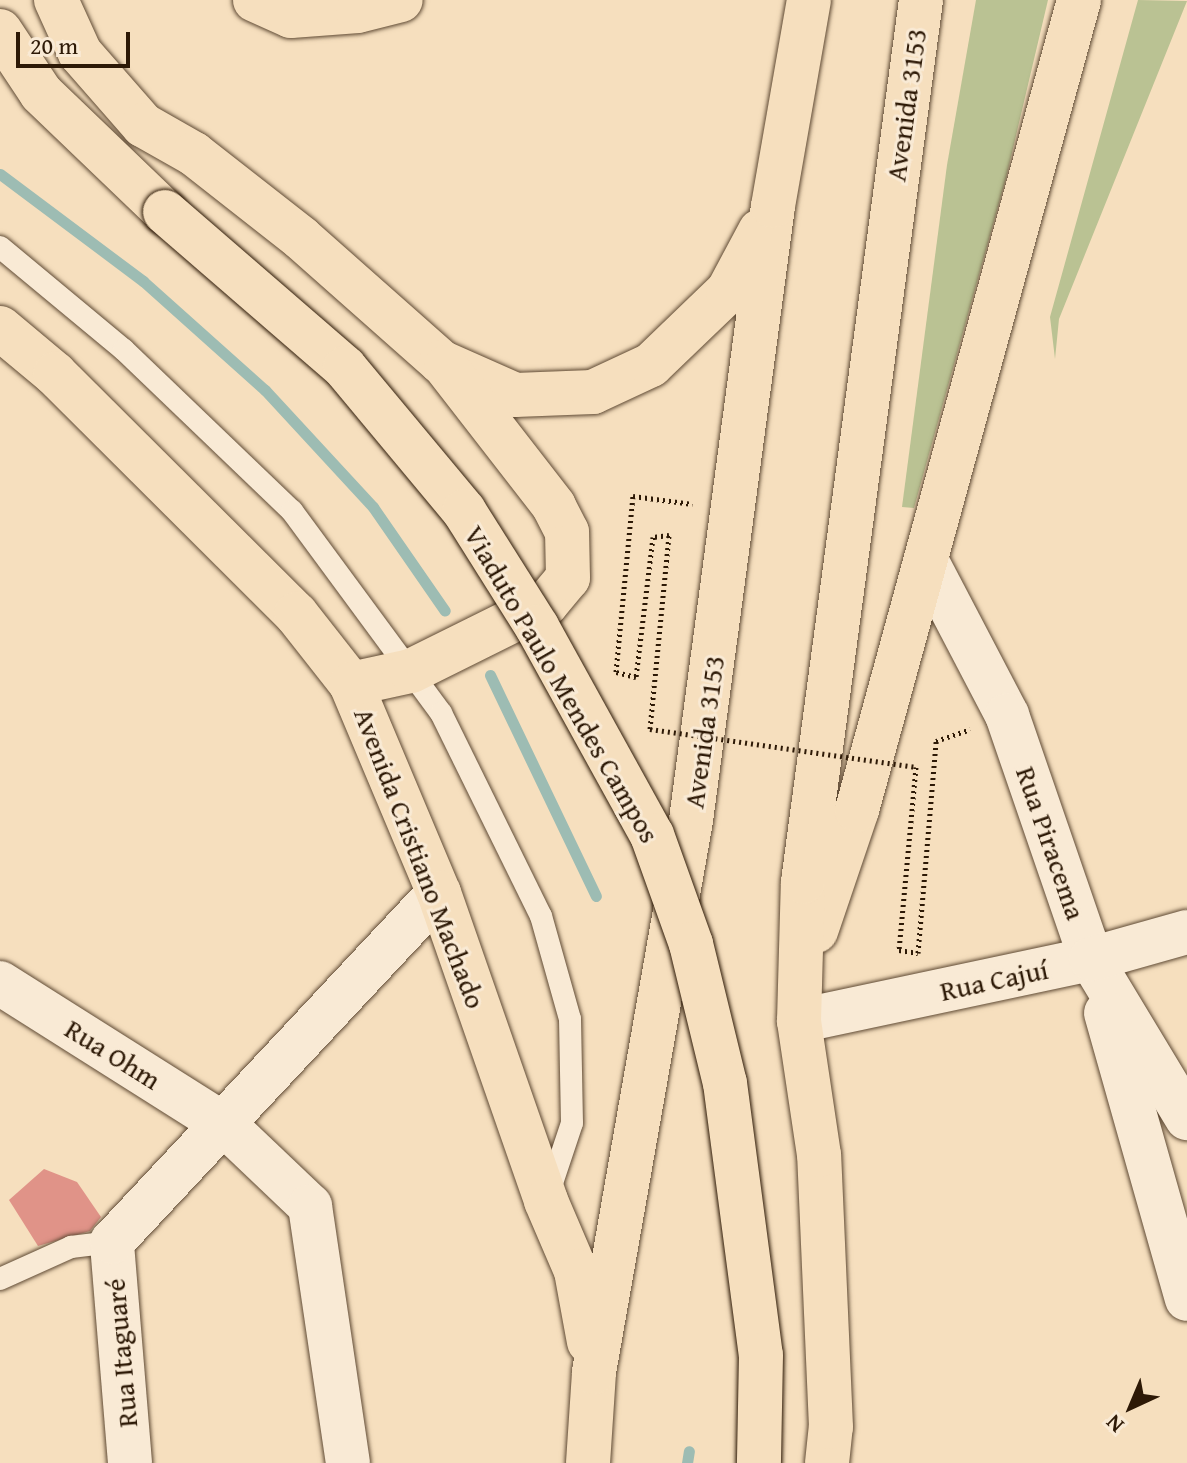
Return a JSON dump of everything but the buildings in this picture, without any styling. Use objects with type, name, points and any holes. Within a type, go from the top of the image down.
[{"type":"highway","points":[[56,0],[80,53],[143,125],[194,154],[301,238],[441,362],[554,506],[567,532],[568,578],[546,604],[420,666],[351,684]]},
{"type":"highway","points":[[255,0],[291,16],[358,11],[401,0]]},
{"type":"highway","name":"Avenida 3153","points":[[588,1463],[594,1372],[691,820],[737,504],[773,206],[809,0]]},
{"type":"highway","name":"Avenida 3153","points":[[799,1021],[803,882],[921,0]]},
{"type":"highway","points":[[800,978],[857,810],[1079,0]]},
{"type":"highway","name":"Viaduto Paulo Mendes Campos","points":[[0,31],[41,93],[165,212],[345,368],[464,511],[537,627],[652,835],[691,944],[725,1083],[761,1355],[759,1463]]},
{"type":"highway","points":[[441,362],[515,395],[556,396],[605,387],[651,365],[728,291],[773,206]]},
{"type":"highway","name":"Avenida Cristiano Machado","points":[[0,328],[55,374],[296,614],[351,684],[439,893],[546,1201],[576,1271],[594,1372]]},
{"type":"highway","points":[[799,1021],[819,1155],[831,1427],[827,1463]]},
{"type":"street","name":"Rua Piracema","points":[[927,562],[1007,715],[1091,959],[1187,1118]]},
{"type":"street","points":[[112,1242],[226,1126],[439,893]]},
{"type":"street","name":"Rua Cajuí","points":[[799,1021],[1091,959],[1187,932]]},
{"type":"street","points":[[1091,959],[1187,1299]]},
{"type":"street","name":"Rua Ohm","points":[[0,983],[226,1126],[310,1206],[348,1463]]},
{"type":"street","name":"Rua Itaguaré","points":[[112,1242],[130,1463]]},
{"type":"lane","points":[[0,247],[124,350],[292,511],[420,666],[541,916],[570,1019],[572,1123],[546,1201]]},
{"type":"lane","points":[[0,1279],[71,1247],[112,1242]]},
{"type":"path","points":[[737,504],[633,496],[616,672],[636,677],[653,537],[669,535],[650,729],[916,767],[899,950],[918,953],[936,741],[1007,715]]},
{"type":"green space","points":[[976,0],[1048,0],[1006,178],[914,508],[902,507],[947,165]]},
{"type":"green space","points":[[1138,0],[1187,1],[1059,319],[1055,359],[1050,317]]},
{"type":"waterway","points":[[0,174],[143,281],[265,390],[373,507],[445,611]]},
{"type":"waterway","points":[[490,675],[596,896]]},
{"type":"waterway","points":[[687,1463],[689,1451]]}]
